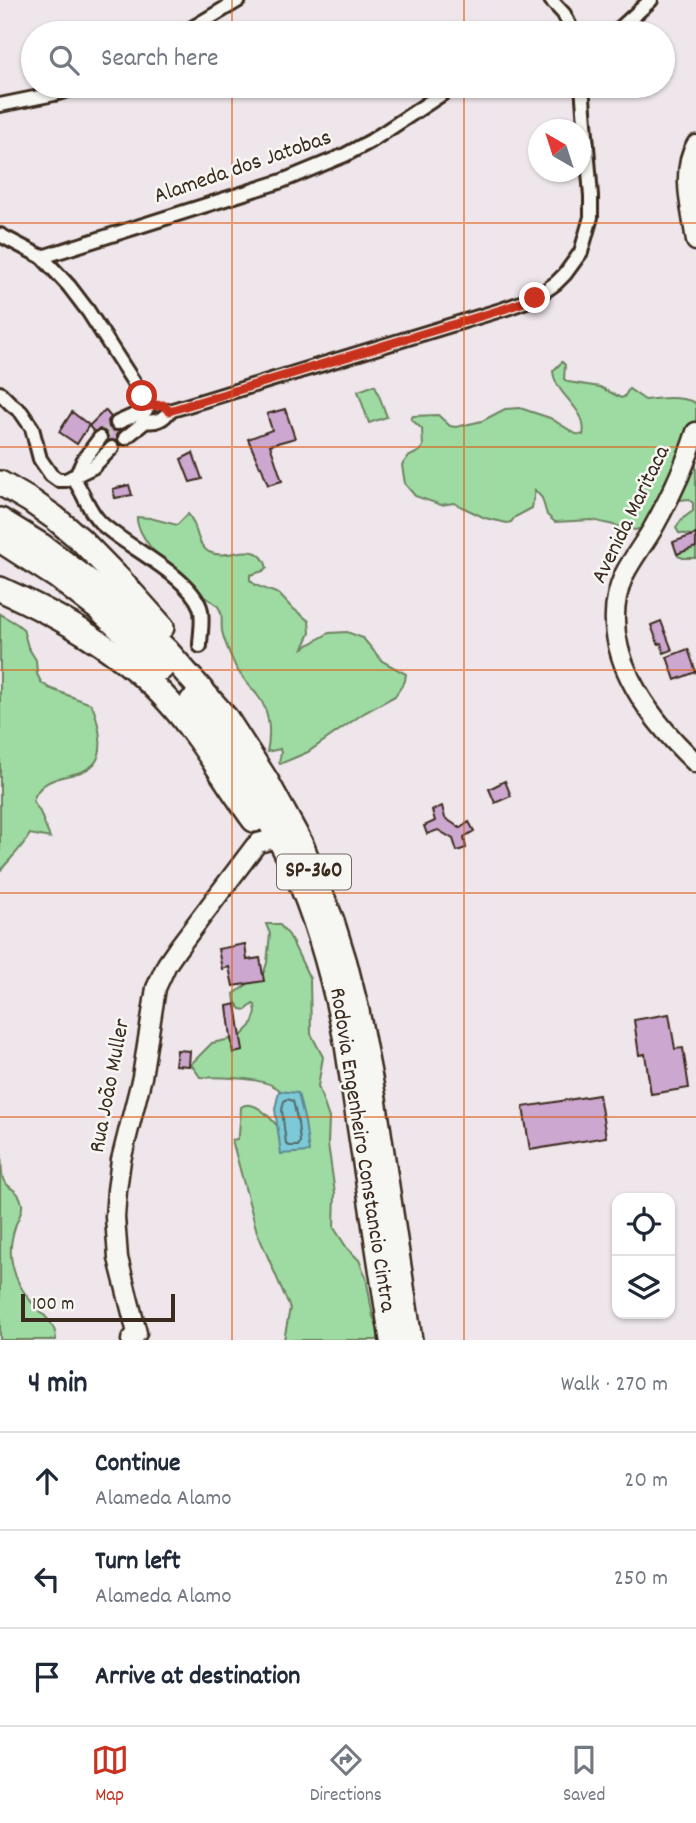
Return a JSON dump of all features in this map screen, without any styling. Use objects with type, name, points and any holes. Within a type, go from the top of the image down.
[{"type":"highway","points":[[0,482],[55,518],[120,580],[191,662],[226,719]]},
{"type":"highway","name":"Rodovia Engenheiro Constancio Cintra","points":[[0,520],[51,553],[115,602],[167,651],[226,719],[266,780],[301,844],[332,921],[358,1011],[410,1340]]},
{"type":"highway","name":"Rodovia Engenheiro Constancio Cintra","points":[[0,540],[56,576],[100,610],[172,678],[224,743],[295,869],[327,957],[338,1001],[392,1340]]},
{"type":"highway","points":[[0,589],[76,627],[141,674],[169,702],[213,758],[261,831],[302,926],[347,1045]]},
{"type":"street","points":[[204,21],[239,0]]},
{"type":"street","points":[[551,0],[565,14],[568,21]]},
{"type":"street","points":[[628,21],[651,0]]},
{"type":"street","points":[[0,106],[36,98]]},
{"type":"street","name":"Alameda dos Jatobas","points":[[42,257],[282,181],[371,141],[436,98]]},
{"type":"street","points":[[117,423],[163,405],[169,411],[535,298],[565,274],[581,252],[591,217],[585,98]]},
{"type":"street","points":[[696,145],[688,167],[688,182],[696,240]]},
{"type":"street","points":[[0,235],[42,257],[69,286],[88,311],[147,412]]},
{"type":"street","points":[[0,394],[22,412],[32,428],[40,459],[58,480],[66,480],[93,467],[113,449]]},
{"type":"street","points":[[125,438],[147,412]]},
{"type":"street","name":"Avenida Maritaca","points":[[696,432],[673,492],[624,576],[617,598],[615,621],[620,653],[630,679],[654,718],[696,763]]},
{"type":"street","points":[[74,475],[100,438]]},
{"type":"street","points":[[74,475],[91,511],[100,522],[184,585],[200,606],[200,646]]},
{"type":"street","name":"Rua João Muller","points":[[138,1338],[117,1258],[115,1216],[121,1160],[142,1077],[158,982],[166,964],[241,863],[261,831]]},
{"type":"green space","points":[[562,362],[565,365],[564,379],[568,382],[600,387],[621,398],[629,389],[645,400],[676,398],[694,402],[696,558],[678,556],[678,552],[694,538],[679,533],[676,528],[682,519],[693,511],[693,503],[688,499],[680,500],[651,526],[635,530],[592,520],[555,522],[547,515],[542,498],[535,490],[532,508],[507,523],[485,518],[454,503],[441,505],[415,496],[405,484],[402,465],[423,446],[422,429],[411,419],[413,416],[438,415],[450,426],[456,427],[482,421],[505,409],[520,408],[550,418],[576,434],[583,435],[584,426],[577,410],[555,380],[553,371]]},
{"type":"green space","points":[[375,385],[387,417],[369,423],[358,391]]},
{"type":"green space","points":[[188,514],[201,544],[209,552],[250,552],[257,553],[263,559],[267,568],[250,575],[250,580],[255,585],[279,594],[309,621],[310,633],[303,648],[329,633],[347,632],[363,638],[382,661],[406,674],[405,681],[395,696],[364,713],[308,752],[280,764],[280,749],[267,752],[269,730],[265,709],[235,666],[223,635],[218,606],[189,589],[175,576],[149,545],[138,525],[137,517],[177,525]]},
{"type":"green space","points":[[0,614],[23,629],[28,647],[36,660],[37,674],[41,682],[49,688],[91,704],[99,730],[100,750],[95,762],[87,770],[50,781],[40,789],[33,801],[50,838],[30,834],[0,871]]},
{"type":"green space","points":[[266,924],[279,924],[289,935],[310,979],[311,1034],[323,1057],[318,1086],[329,1118],[328,1144],[335,1193],[334,1228],[359,1260],[366,1277],[373,1317],[379,1328],[378,1340],[284,1340],[290,1308],[257,1232],[232,1140],[239,1135],[241,1107],[247,1105],[254,1106],[268,1115],[289,1141],[284,1096],[279,1089],[258,1081],[200,1077],[191,1064],[212,1043],[240,1037],[251,1026],[256,1013],[255,1005],[246,1010],[241,1009],[235,1002],[234,994],[264,972],[270,934]]},
{"type":"green space","points":[[0,1147],[3,1179],[19,1195],[22,1204],[11,1245],[14,1270],[26,1295],[52,1324],[56,1340],[0,1340]]},
{"type":"water","points":[[279,1091],[298,1093],[309,1152],[281,1154],[275,1109]]},
{"type":"building","points":[[285,409],[295,438],[270,445],[282,481],[268,485],[248,439],[272,430],[267,414]]},
{"type":"building","points":[[105,410],[111,417],[108,421],[109,427],[119,431],[117,441],[108,440],[105,431],[100,429],[94,432],[89,426]]},
{"type":"building","points":[[72,412],[89,425],[77,444],[59,432]]},
{"type":"building","points":[[193,453],[202,479],[190,482],[181,459]]},
{"type":"building","points":[[129,485],[132,495],[115,498],[113,489]]},
{"type":"building","points":[[696,534],[696,547],[677,554],[673,542]]},
{"type":"building","points":[[661,621],[672,650],[664,653],[651,625]]},
{"type":"building","points":[[688,649],[696,672],[675,680],[667,657]]},
{"type":"building","points":[[505,781],[511,796],[495,803],[489,789]]},
{"type":"building","points":[[442,806],[445,818],[460,828],[469,822],[474,831],[464,837],[466,848],[457,851],[453,839],[438,830],[427,834],[424,826],[435,821],[432,810]]},
{"type":"building","points":[[245,944],[247,960],[260,958],[264,981],[233,986],[229,967],[222,969],[218,949]]},
{"type":"building","points":[[236,1004],[243,1051],[233,1053],[227,1006]]},
{"type":"building","points":[[669,1014],[675,1049],[683,1048],[689,1088],[651,1094],[645,1054],[639,1055],[634,1020]]},
{"type":"building","points":[[177,1050],[190,1051],[189,1066],[175,1065]]},
{"type":"building","points":[[599,1095],[606,1137],[530,1150],[523,1107]]},
{"type":"tunnel","points":[[100,438],[117,423]]},
{"type":"route","points":[[142,396],[149,406],[163,405],[169,411],[535,298]]}]
